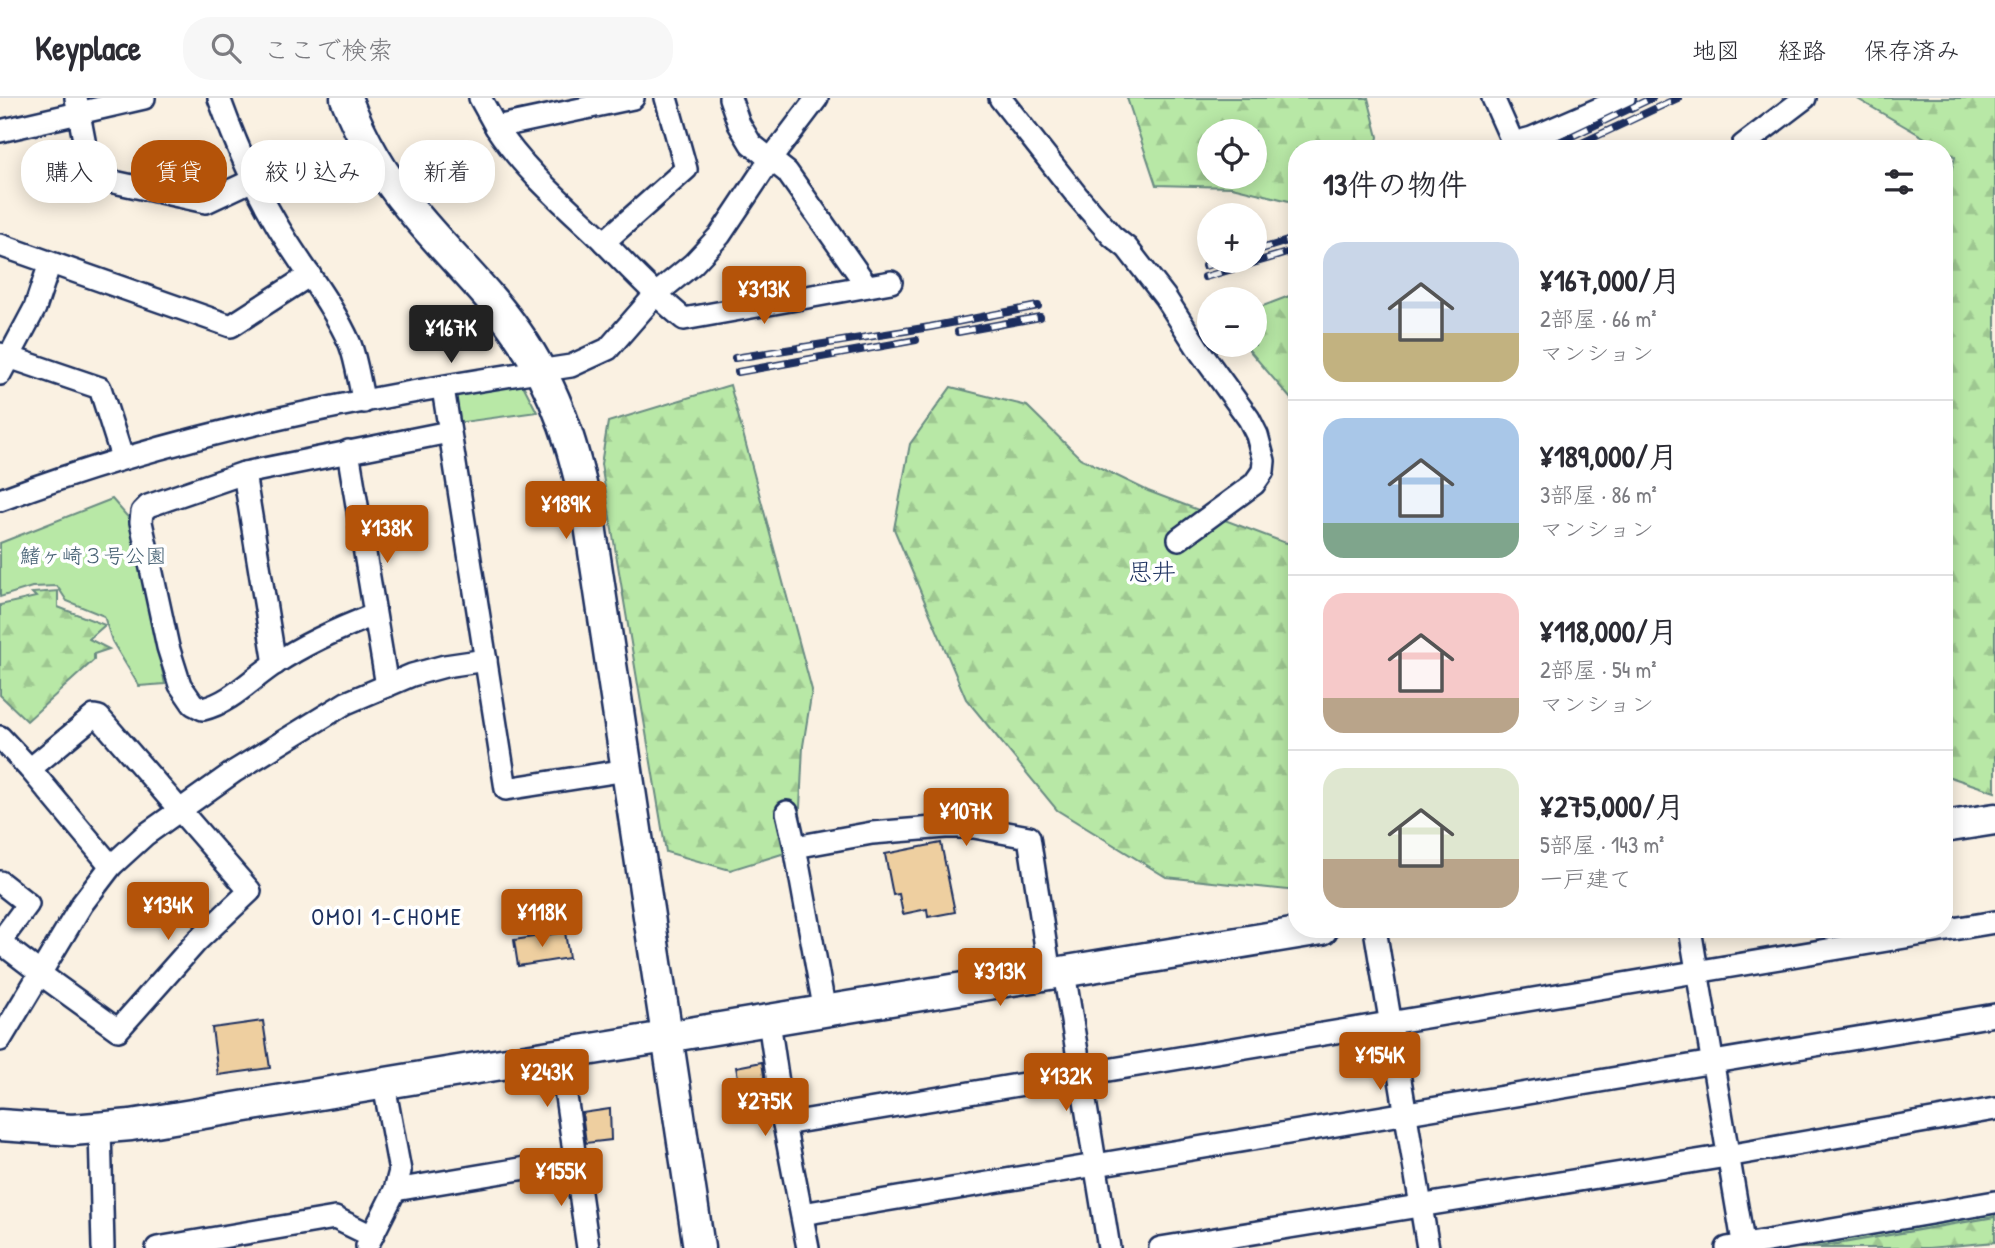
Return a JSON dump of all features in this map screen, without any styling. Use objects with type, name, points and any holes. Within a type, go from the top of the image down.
[{"type":"street","points":[[0,131],[77,105],[144,98]]},
{"type":"street","points":[[219,98],[241,155]]},
{"type":"street","points":[[346,98],[354,120],[381,168],[409,207],[517,333],[565,421],[581,479],[628,770],[699,1248]]},
{"type":"street","points":[[480,98],[496,128],[517,156],[656,295],[684,319],[891,282]]},
{"type":"street","points":[[496,128],[633,98]]},
{"type":"street","points":[[604,242],[686,169],[666,98]]},
{"type":"street","points":[[730,98],[739,124],[751,144],[787,172],[867,286]]},
{"type":"street","points":[[0,500],[122,457],[204,436],[364,402],[570,366],[608,349],[656,295],[693,264],[720,235],[770,160],[817,98]]},
{"type":"street","points":[[999,98],[1078,197],[1112,236],[1127,248],[1165,297],[1249,419],[1257,436],[1264,461],[1263,471],[1254,484],[1179,540]]},
{"type":"street","points":[[1493,98],[1512,140]]},
{"type":"street","points":[[1524,140],[1624,98]]},
{"type":"street","points":[[1750,140],[1805,98]]},
{"type":"street","points":[[77,105],[91,177],[205,201],[241,185]]},
{"type":"street","points":[[265,203],[279,228],[328,300],[351,346],[364,402]]},
{"type":"street","points":[[0,246],[231,326],[310,275]]},
{"type":"street","points":[[50,263],[35,308],[3,362],[100,388],[122,457]]},
{"type":"street","points":[[443,388],[506,789],[628,770]]},
{"type":"street","points":[[374,615],[343,626],[275,664],[217,705],[202,709],[193,704],[180,685],[168,648],[141,522],[142,512],[148,506],[244,473],[449,432]]},
{"type":"street","points":[[348,451],[387,686]]},
{"type":"street","points":[[244,473],[275,664]]},
{"type":"street","points":[[3,1028],[82,904],[111,866],[145,835],[304,727],[346,703],[412,676],[445,666],[486,660]]},
{"type":"street","points":[[0,882],[28,904],[2,939],[5,946],[118,1030],[197,941],[250,891],[99,717],[94,716],[30,769]]},
{"type":"street","points":[[0,737],[111,866]]},
{"type":"street","points":[[787,811],[825,1012]]},
{"type":"street","points":[[1953,826],[1994,824]]},
{"type":"street","points":[[795,847],[872,833],[946,827],[974,827],[1029,837],[1081,1076],[1109,1248]]},
{"type":"street","points":[[1953,929],[1995,922]]},
{"type":"street","points":[[0,1125],[100,1128],[131,1125],[1288,935]]},
{"type":"street","points":[[1376,938],[1428,1248]]},
{"type":"street","points":[[1691,938],[1727,1156],[1738,1247],[1995,1202]]},
{"type":"street","points":[[784,1124],[1903,938]]},
{"type":"street","points":[[802,1214],[1995,1015]]},
{"type":"street","points":[[769,1021],[784,1124],[808,1248]]},
{"type":"street","points":[[561,1055],[574,1160],[589,1248]]},
{"type":"street","points":[[157,1248],[335,1219],[369,1242],[395,1190],[400,1171],[384,1085]]},
{"type":"street","points":[[1160,1248],[1727,1156],[1995,1109]]},
{"type":"street","points":[[100,1128],[103,1248]]},
{"type":"street","points":[[395,1190],[574,1160]]},
{"type":"green space","points":[[1127,98],[1368,98],[1377,140],[1288,140],[1288,201],[1240,189],[1267,189],[1267,119],[1197,119],[1197,186],[1156,185]]},
{"type":"green space","points":[[1856,98],[1995,98],[1995,792],[1953,778],[1955,157],[1953,140],[1928,140]]},
{"type":"green space","points":[[1288,296],[1288,396],[1255,357],[1267,357],[1267,304]]},
{"type":"green space","points":[[523,385],[537,412],[456,423],[452,403],[457,393]]},
{"type":"green space","points":[[730,385],[812,690],[803,746],[798,849],[730,870],[666,852],[601,464],[608,422]]},
{"type":"green space","points":[[951,387],[1027,406],[1080,458],[1148,491],[1288,543],[1288,890],[1166,877],[1057,810],[966,699],[894,529],[910,444]]},
{"type":"green space","name":"鰭ヶ崎３号公園","points":[[112,499],[133,523],[165,684],[139,686],[112,641],[104,616],[67,601],[57,586],[32,587],[0,597],[0,543]]},
{"type":"green space","points":[[58,591],[58,607],[105,625],[89,639],[109,649],[94,654],[94,660],[27,721],[0,695],[0,605],[36,597],[32,593]]},
{"type":"green space","points":[[1995,1213],[1995,1217],[1814,1248],[1787,1248]]},
{"type":"green space","points":[[1995,1217],[1995,1242],[1928,1248],[1814,1248]]},
{"type":"building","points":[[941,843],[955,912],[928,917],[927,909],[903,914],[899,894],[893,895],[885,854]]},
{"type":"building","points":[[565,932],[569,958],[518,966],[514,940]]},
{"type":"building","points":[[263,1021],[270,1068],[218,1075],[212,1028]]},
{"type":"building","points":[[762,1062],[768,1103],[744,1108],[736,1067]]},
{"type":"building","points":[[610,1109],[611,1140],[586,1143],[582,1113]]},
{"type":"railway","points":[[1564,140],[1652,98]]},
{"type":"railway","points":[[1588,140],[1678,98]]},
{"type":"railway","points":[[1267,247],[1288,241]]},
{"type":"railway","points":[[1205,277],[1288,253]]},
{"type":"railway","points":[[735,358],[930,327],[1038,306]]},
{"type":"railway","points":[[958,332],[1040,317]]},
{"type":"railway","points":[[738,372],[916,340]]},
{"type":"district","name":"思井","points":[[1152,572]]},
{"type":"district","name":"OMOI 1-CHOME","points":[[387,917]]}]
